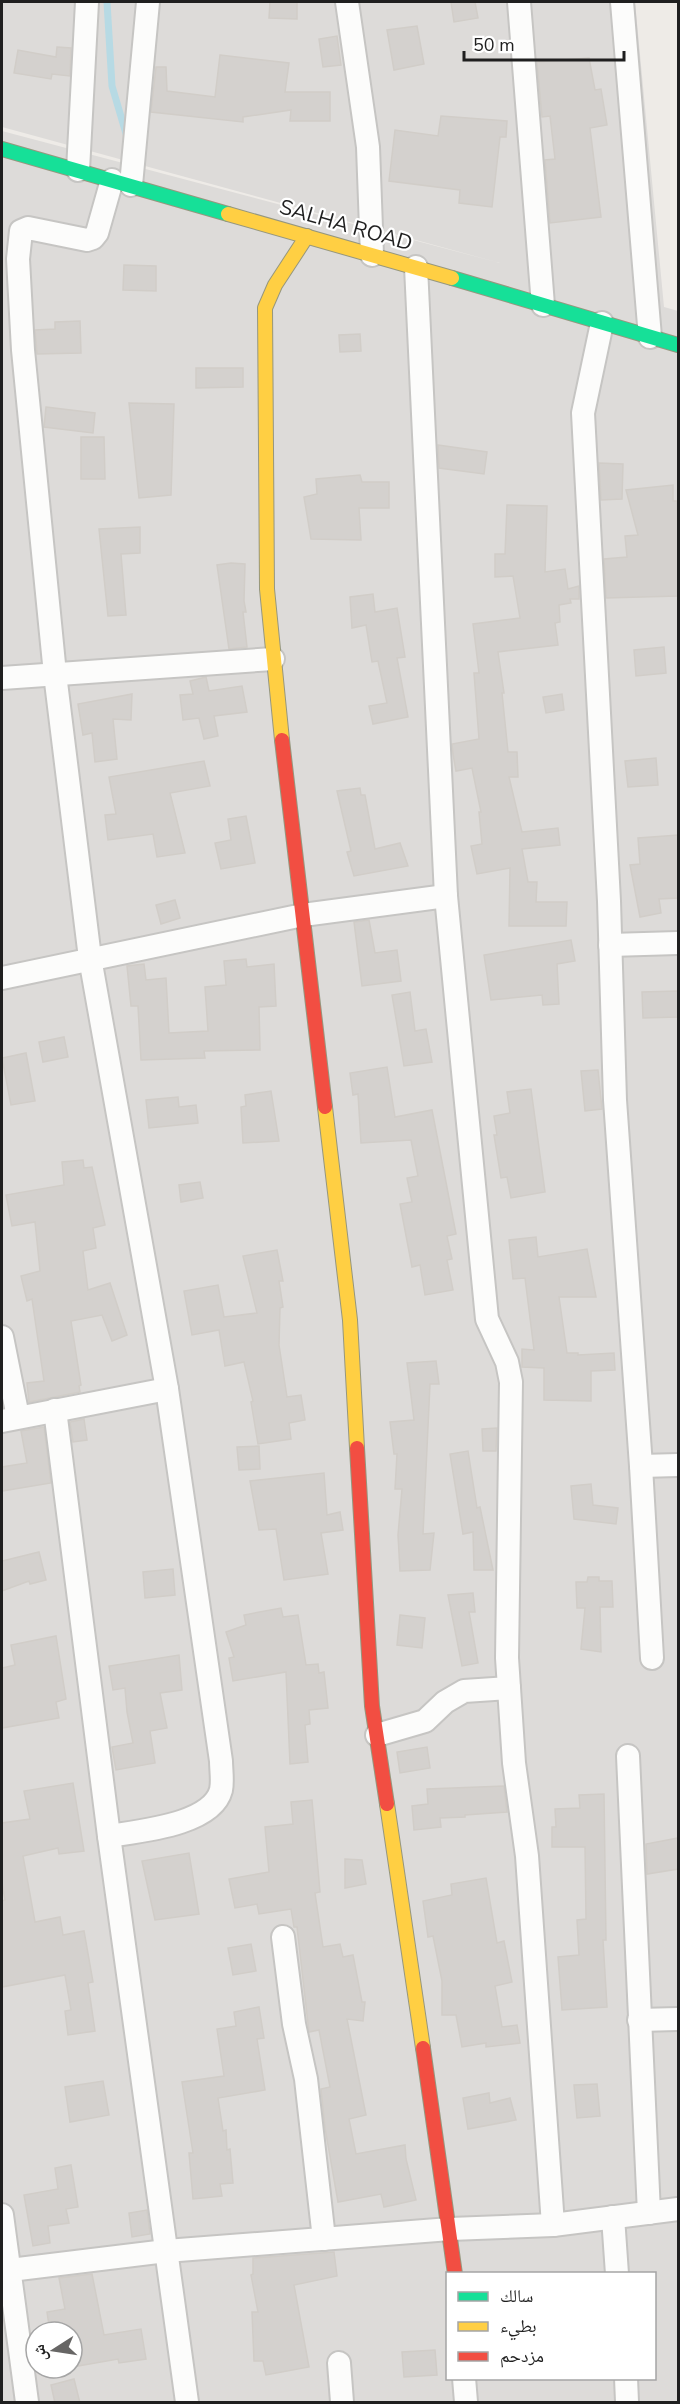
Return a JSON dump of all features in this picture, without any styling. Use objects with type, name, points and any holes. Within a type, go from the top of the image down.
[{"type":"street","points":[[78,170],[87,2]]},
{"type":"street","points":[[109,1836],[164,1827],[207,1810],[221,1789],[221,1761],[167,1389],[90,958],[55,674],[23,351],[18,260],[19,237],[21,231],[28,228],[87,240],[93,238],[97,233],[122,182],[148,2]]},
{"type":"street","points":[[347,2],[368,147],[372,255]]},
{"type":"street","points":[[519,2],[543,305]]},
{"type":"street","points":[[622,2],[650,337]]},
{"type":"street","name":"SALHA ROAD","points":[[2,149],[416,267],[678,345]]},
{"type":"street","points":[[307,236],[275,285],[265,308],[267,589],[273,659],[350,1320],[372,1694],[450,2229],[454,2272]]},
{"type":"street","points":[[416,267],[446,896],[488,1319],[507,1362],[511,1382],[506,1603],[509,1688],[514,1763],[527,1856],[552,2224]]},
{"type":"street","points":[[602,323],[583,413],[610,945],[615,1100],[652,1658]]},
{"type":"street","points":[[2,678],[273,659]]},
{"type":"street","points":[[2,978],[303,915],[446,896]]},
{"type":"street","points":[[610,945],[678,943]]},
{"type":"street","points":[[2,1338],[10,1419],[167,1389]]},
{"type":"street","points":[[55,1410],[109,1836],[187,2403]]},
{"type":"street","points":[[641,1466],[678,1465]]},
{"type":"street","points":[[377,1735],[424,1722],[445,1702],[464,1691],[509,1688]]},
{"type":"street","points":[[628,1756],[649,2213]]},
{"type":"street","points":[[283,1937],[294,2024],[306,2079],[324,2239]]},
{"type":"street","points":[[639,2020],[678,2019]]},
{"type":"street","points":[[5,2271],[166,2251],[450,2229],[552,2224],[678,2210]]},
{"type":"street","points":[[2,2215],[5,2271],[27,2403]]},
{"type":"street","points":[[613,2217],[617,2272]]},
{"type":"street","points":[[339,2363],[342,2403]]},
{"type":"street","points":[[464,2380],[466,2403]]},
{"type":"street","points":[[626,2380],[627,2403]]},
{"type":"shaded area","points":[[2,2],[635,2],[664,307],[678,311],[678,2402],[2,2402],[2,131],[500,263],[2,127]]},
{"type":"building","points":[[270,2],[297,2],[297,19],[269,18]]},
{"type":"building","points":[[451,2],[475,2],[478,18],[454,22]]},
{"type":"building","points":[[417,26],[424,64],[394,70],[387,30]]},
{"type":"building","points":[[337,36],[341,65],[323,67],[319,39]]},
{"type":"building","points":[[57,47],[71,48],[70,76],[52,74],[51,79],[14,73],[18,50],[56,57]]},
{"type":"building","points":[[220,55],[289,63],[285,92],[330,92],[330,121],[290,121],[291,110],[243,117],[243,122],[151,112],[156,67],[166,67],[167,91],[215,97]]},
{"type":"building","points":[[589,58],[595,90],[601,89],[607,125],[590,128],[601,217],[550,223],[545,160],[555,159],[550,116],[542,117],[537,62]]},
{"type":"building","points":[[441,116],[507,121],[506,137],[500,137],[492,207],[459,203],[460,190],[389,181],[395,130],[438,136]]},
{"type":"building","points":[[124,265],[156,266],[156,291],[123,290]]},
{"type":"building","points":[[80,321],[81,353],[37,354],[35,330],[55,329],[55,322]]},
{"type":"building","points":[[360,334],[361,351],[340,352],[339,335]]},
{"type":"building","points":[[196,368],[243,368],[243,387],[196,388]]},
{"type":"building","points":[[129,403],[174,404],[171,495],[139,498]]},
{"type":"building","points":[[46,407],[95,413],[93,433],[44,427]]},
{"type":"building","points":[[81,437],[104,437],[105,479],[81,479]]},
{"type":"building","points":[[438,445],[487,452],[484,474],[439,468]]},
{"type":"building","points":[[599,463],[623,464],[622,499],[601,500]]},
{"type":"building","points":[[360,475],[362,482],[389,482],[389,508],[359,508],[361,540],[311,539],[304,497],[317,494],[316,479]]},
{"type":"building","points":[[673,485],[673,501],[677,501],[678,596],[606,598],[604,559],[627,557],[625,536],[638,535],[626,490]]},
{"type":"building","points":[[507,505],[547,506],[545,572],[565,569],[568,589],[579,586],[579,599],[570,599],[571,603],[559,605],[560,622],[555,623],[558,645],[498,652],[504,693],[502,693],[508,752],[517,752],[518,777],[509,777],[522,832],[558,828],[560,845],[522,849],[528,882],[537,882],[536,902],[567,902],[566,926],[509,926],[510,868],[477,874],[471,846],[482,844],[479,812],[481,812],[472,768],[456,771],[453,754],[452,744],[479,739],[474,673],[479,673],[473,624],[520,618],[513,576],[495,577],[495,554],[505,554]]},
{"type":"building","points":[[140,527],[140,553],[121,554],[126,615],[108,616],[99,529]]},
{"type":"building","points":[[245,564],[246,612],[243,612],[247,647],[229,649],[217,565]]},
{"type":"building","points":[[373,594],[375,612],[397,608],[405,657],[397,658],[408,717],[373,724],[369,706],[387,703],[378,661],[372,662],[366,625],[352,628],[350,597]]},
{"type":"building","points":[[664,647],[666,673],[636,676],[634,650]]},
{"type":"building","points":[[206,677],[209,691],[242,686],[247,712],[214,716],[218,736],[204,739],[199,718],[183,720],[180,695],[193,694],[190,681]]},
{"type":"building","points":[[132,694],[131,720],[113,719],[117,759],[95,762],[92,733],[83,735],[78,704]]},
{"type":"building","points":[[562,694],[564,710],[546,713],[543,697]]},
{"type":"building","points":[[656,758],[658,785],[628,787],[625,761]]},
{"type":"building","points":[[204,761],[210,786],[170,793],[185,853],[157,857],[153,834],[108,840],[105,815],[116,814],[109,777]]},
{"type":"building","points":[[360,788],[361,795],[365,795],[375,849],[400,843],[408,866],[354,876],[347,852],[351,851],[337,791]]},
{"type":"building","points":[[246,816],[255,863],[221,869],[215,843],[231,840],[228,819]]},
{"type":"building","points":[[678,835],[678,898],[659,899],[661,913],[640,917],[630,865],[640,864],[638,838]]},
{"type":"building","points":[[175,900],[180,918],[161,924],[156,905]]},
{"type":"building","points":[[369,920],[375,953],[397,950],[401,981],[362,986],[354,922]]},
{"type":"building","points":[[571,940],[575,961],[557,964],[559,1004],[543,1005],[542,995],[491,1000],[484,955]]},
{"type":"building","points":[[246,959],[247,967],[274,964],[276,1006],[259,1007],[260,1050],[204,1051],[205,1058],[141,1060],[138,1006],[131,1006],[127,966],[144,964],[146,980],[166,978],[169,1033],[208,1031],[205,987],[226,985],[224,961]]},
{"type":"building","points":[[678,991],[678,1017],[643,1018],[642,992]]},
{"type":"building","points":[[410,992],[415,1031],[426,1029],[432,1062],[404,1066],[392,995]]},
{"type":"building","points":[[64,1037],[68,1057],[43,1062],[39,1042]]},
{"type":"building","points":[[26,1053],[35,1101],[11,1105],[2,1058]]},
{"type":"building","points":[[387,1067],[395,1117],[432,1110],[456,1234],[447,1236],[452,1259],[447,1260],[453,1290],[425,1295],[420,1265],[412,1267],[400,1204],[412,1202],[407,1178],[418,1176],[411,1140],[361,1143],[358,1094],[353,1095],[350,1073]]},
{"type":"building","points":[[598,1070],[602,1109],[585,1111],[581,1071]]},
{"type":"building","points":[[531,1089],[545,1192],[511,1198],[507,1177],[501,1178],[494,1135],[497,1135],[494,1116],[510,1113],[507,1092]]},
{"type":"building","points":[[271,1091],[279,1141],[243,1143],[241,1107],[246,1106],[245,1095]]},
{"type":"building","points":[[178,1097],[179,1107],[196,1105],[198,1123],[149,1128],[146,1100]]},
{"type":"building","points":[[83,1160],[84,1168],[92,1167],[105,1225],[93,1228],[96,1248],[83,1251],[88,1290],[110,1283],[127,1335],[112,1341],[102,1315],[71,1321],[81,1385],[79,1386],[80,1392],[29,1402],[27,1383],[44,1381],[32,1299],[27,1301],[21,1276],[40,1271],[35,1222],[12,1226],[6,1195],[64,1185],[62,1162]]},
{"type":"building","points":[[200,1182],[203,1198],[181,1202],[179,1185]]},
{"type":"building","points":[[536,1237],[538,1257],[587,1249],[596,1297],[559,1297],[567,1353],[578,1353],[578,1355],[614,1353],[615,1370],[591,1371],[591,1401],[544,1400],[544,1368],[522,1367],[522,1349],[534,1350],[525,1278],[513,1279],[509,1240]]},
{"type":"building","points":[[277,1250],[283,1281],[279,1281],[283,1307],[280,1308],[279,1345],[287,1397],[301,1395],[305,1420],[289,1423],[291,1439],[258,1444],[251,1402],[253,1401],[244,1362],[225,1366],[219,1330],[192,1335],[184,1291],[218,1285],[224,1317],[257,1313],[243,1256]]},
{"type":"building","points":[[436,1361],[439,1384],[430,1384],[423,1534],[434,1533],[430,1570],[400,1571],[398,1535],[402,1489],[395,1489],[397,1454],[394,1454],[390,1422],[414,1420],[407,1363]]},
{"type":"building","points":[[84,1419],[87,1440],[73,1442],[70,1422]]},
{"type":"building","points":[[44,1427],[51,1483],[2,1491],[2,1467],[27,1463],[21,1431]]},
{"type":"building","points":[[497,1428],[496,1451],[483,1451],[482,1429]]},
{"type":"building","points":[[259,1446],[260,1469],[239,1470],[237,1447]]},
{"type":"building","points":[[468,1451],[477,1508],[480,1507],[493,1570],[474,1570],[473,1532],[463,1534],[450,1454]]},
{"type":"building","points":[[324,1473],[327,1515],[340,1512],[343,1530],[321,1533],[328,1574],[284,1580],[276,1529],[259,1530],[250,1481]]},
{"type":"building","points":[[591,1484],[593,1505],[618,1508],[616,1524],[574,1519],[571,1486]]},
{"type":"building","points":[[39,1552],[46,1580],[30,1584],[29,1581],[2,1591],[2,1561]]},
{"type":"building","points":[[173,1569],[175,1595],[145,1598],[143,1572]]},
{"type":"building","points":[[588,1577],[599,1577],[599,1581],[612,1581],[613,1607],[600,1607],[601,1652],[581,1649],[585,1608],[577,1608],[576,1582],[587,1582]]},
{"type":"building","points":[[473,1593],[475,1612],[469,1612],[478,1663],[462,1666],[448,1595]]},
{"type":"building","points":[[281,1608],[283,1617],[298,1615],[306,1665],[318,1664],[319,1673],[324,1672],[328,1708],[309,1710],[310,1724],[305,1725],[308,1762],[290,1764],[286,1672],[233,1681],[229,1658],[234,1657],[226,1632],[246,1625],[244,1615]]},
{"type":"building","points":[[400,1615],[425,1618],[422,1648],[397,1645]]},
{"type":"building","points":[[56,1636],[66,1699],[56,1702],[59,1718],[2,1728],[2,1668],[15,1665],[11,1645]]},
{"type":"building","points":[[179,1655],[182,1690],[160,1693],[167,1728],[150,1731],[155,1763],[116,1770],[112,1747],[133,1743],[125,1688],[113,1690],[109,1666]]},
{"type":"building","points":[[427,1747],[430,1768],[400,1773],[397,1752]]},
{"type":"building","points":[[73,1783],[84,1851],[59,1854],[58,1848],[23,1856],[35,1922],[60,1917],[63,1935],[84,1931],[93,1982],[88,1983],[95,2031],[68,2035],[65,2011],[71,2010],[65,1975],[2,1987],[2,1901],[5,1900],[2,1883],[2,1823],[30,1819],[24,1791]]},
{"type":"building","points":[[504,1786],[507,1812],[440,1818],[441,1827],[414,1830],[412,1806],[428,1804],[427,1789]]},
{"type":"building","points":[[604,1794],[606,1940],[603,1940],[607,2007],[562,2010],[558,1957],[579,1955],[577,1920],[586,1919],[585,1847],[552,1847],[552,1827],[556,1827],[555,1809],[580,1808],[579,1795]]},
{"type":"building","points":[[312,1800],[320,1892],[315,1893],[323,1947],[340,1944],[343,1957],[353,1955],[362,2002],[365,2002],[363,2021],[347,2019],[366,2115],[349,2119],[356,2154],[405,2145],[416,2200],[384,2207],[381,2194],[338,2202],[325,2128],[321,2089],[330,2087],[319,2030],[309,2032],[297,1927],[294,1927],[291,1909],[259,1914],[257,1904],[235,1908],[229,1879],[269,1872],[265,1827],[293,1824],[291,1802]]},
{"type":"building","points":[[678,1838],[678,1869],[647,1874],[646,1844]]},
{"type":"building","points":[[189,1853],[199,1914],[155,1920],[142,1861]]},
{"type":"building","points":[[345,1859],[362,1860],[366,1884],[345,1888]]},
{"type":"building","points":[[486,1878],[497,1943],[504,1941],[512,1982],[495,1986],[502,2027],[517,2025],[520,2043],[486,2047],[486,2043],[462,2047],[456,2015],[442,2015],[442,1981],[433,1936],[428,1937],[423,1901],[452,1895],[451,1884]]},
{"type":"building","points":[[251,1944],[256,1971],[233,1975],[228,1948]]},
{"type":"building","points":[[259,2007],[264,2038],[257,2039],[265,2090],[218,2098],[223,2131],[226,2130],[227,2150],[230,2149],[233,2183],[220,2184],[222,2196],[193,2199],[189,2153],[193,2153],[182,2082],[224,2076],[217,2029],[236,2026],[234,2012]]},
{"type":"building","points":[[103,2081],[109,2115],[70,2122],[65,2087]]},
{"type":"building","points":[[597,2084],[600,2116],[577,2118],[574,2085]]},
{"type":"building","points":[[489,2093],[490,2103],[510,2098],[516,2120],[468,2129],[463,2098]]},
{"type":"building","points":[[71,2165],[78,2207],[66,2209],[69,2223],[48,2226],[50,2243],[33,2246],[24,2195],[58,2189],[55,2168]]},
{"type":"building","points":[[147,2210],[150,2234],[132,2237],[129,2213]]},
{"type":"building","points":[[334,2252],[337,2276],[294,2285],[309,2367],[266,2375],[263,2361],[254,2361],[252,2312],[258,2312],[251,2275],[253,2274],[253,2258]]},
{"type":"building","points":[[92,2274],[104,2335],[141,2329],[146,2359],[119,2363],[118,2359],[84,2365],[84,2320],[48,2320],[47,2312],[65,2309],[59,2278]]},
{"type":"building","points":[[435,2350],[437,2375],[404,2377],[402,2352]]},
{"type":"building","points":[[74,2380],[80,2403],[55,2403],[51,2385]]},
{"type":"waterway","points":[[107,2],[112,86],[127,137]]},
{"type":"traffic: fast","points":[[2,149],[228,214]]},
{"type":"traffic: fast","points":[[452,278],[678,345]]},
{"type":"traffic: slow","points":[[228,214],[452,278]]},
{"type":"traffic: slow","points":[[282,740],[267,589],[265,308],[275,285],[307,236]]},
{"type":"traffic: slow","points":[[325,1107],[350,1320],[357,1448]]},
{"type":"traffic: slow","points":[[387,1804],[423,2048]]},
{"type":"traffic: jam","points":[[282,740],[325,1107]]},
{"type":"traffic: jam","points":[[357,1448],[372,1706],[387,1804]]},
{"type":"traffic: jam","points":[[423,2048],[455,2272]]}]
